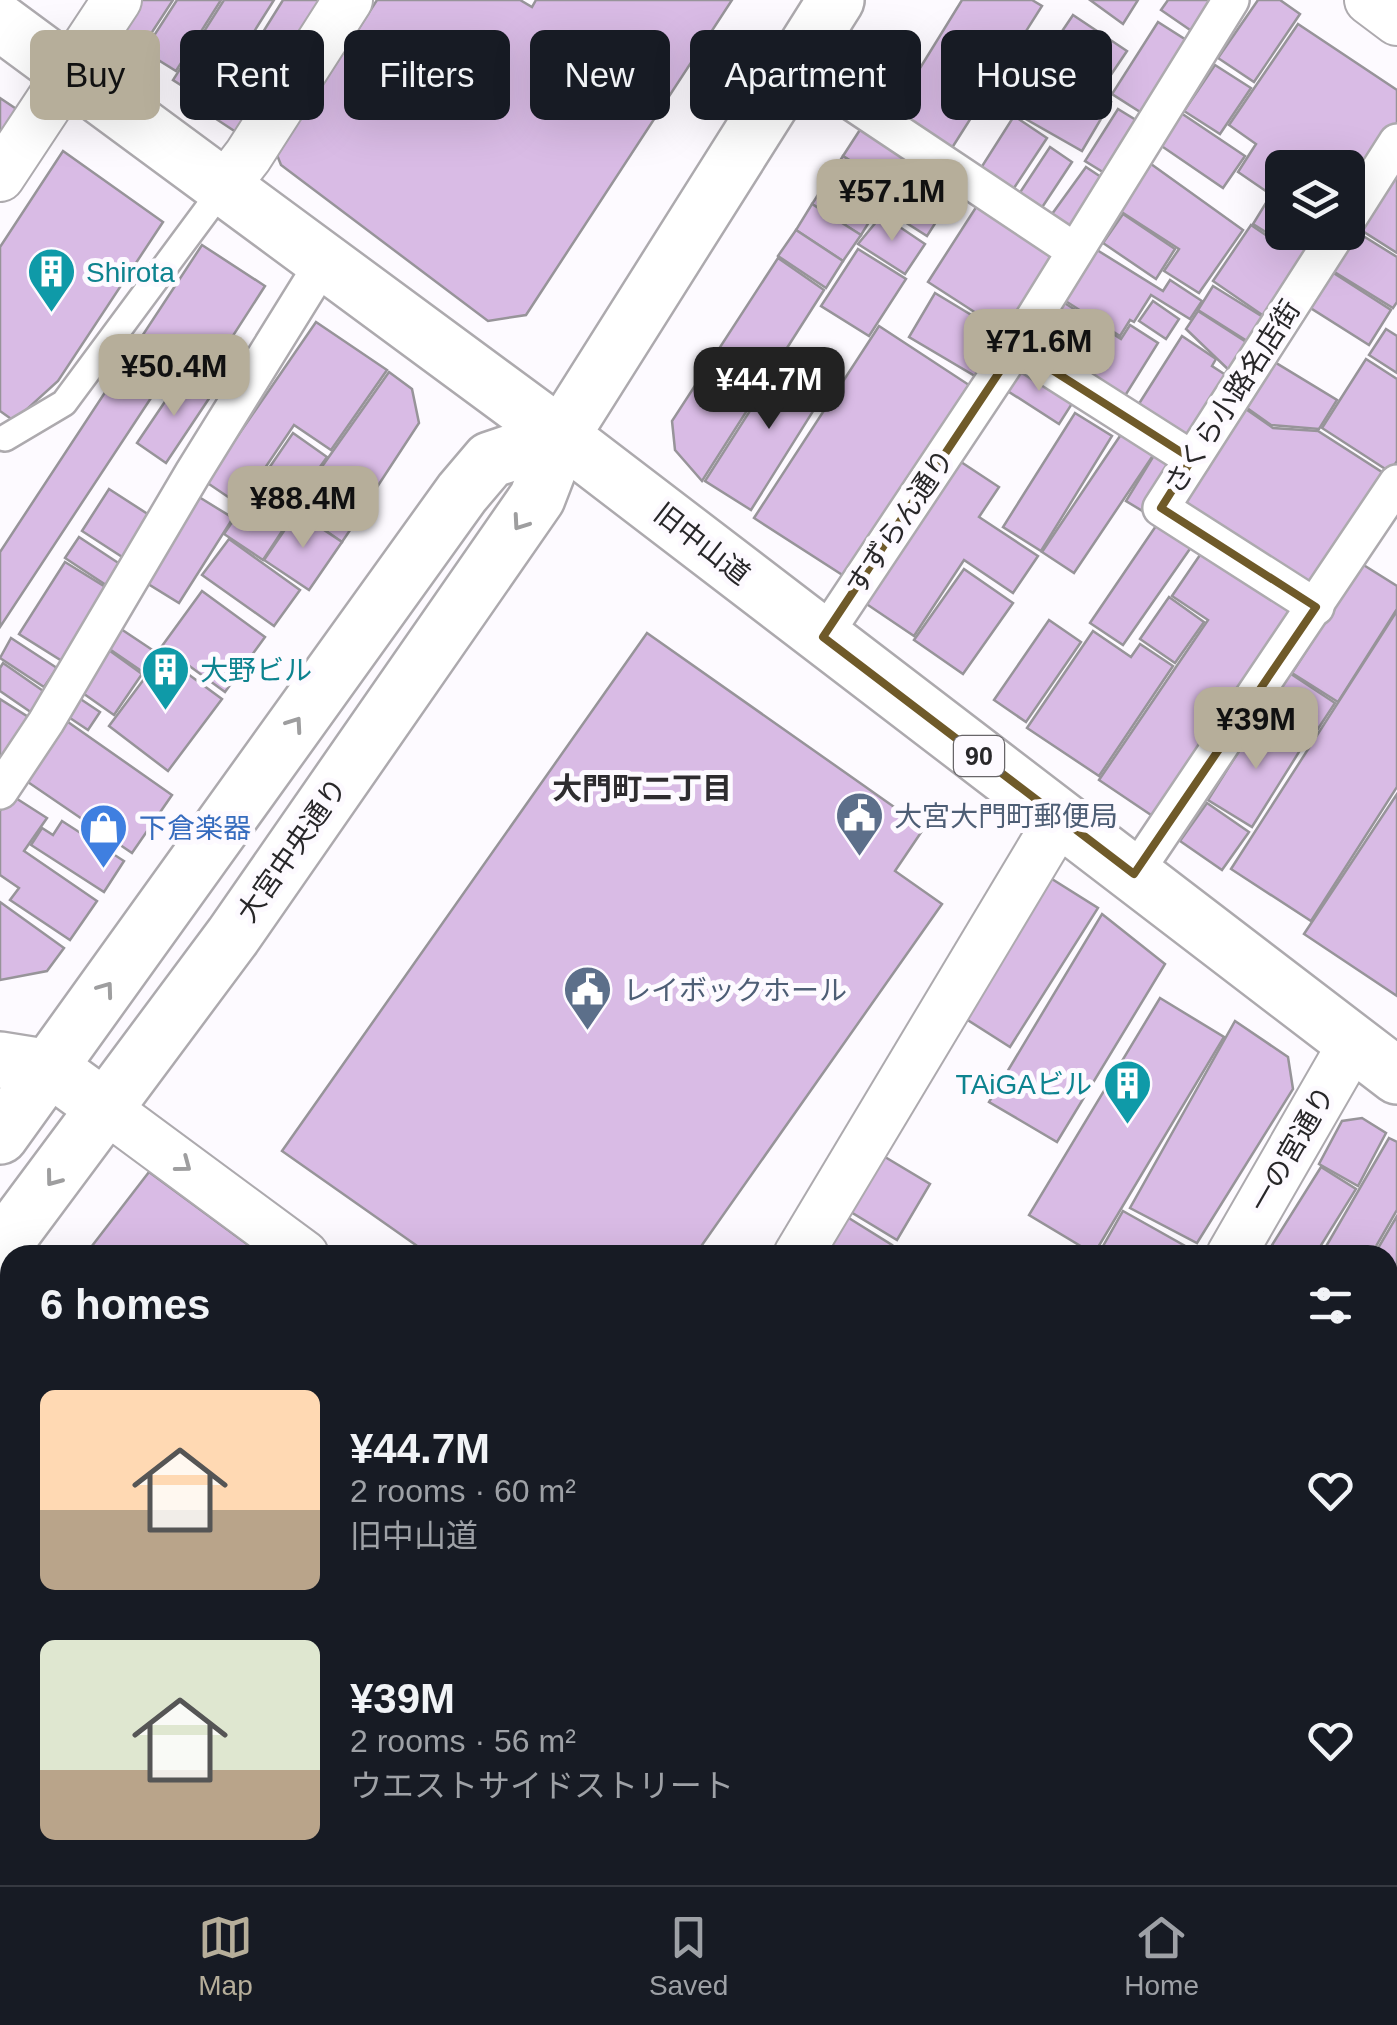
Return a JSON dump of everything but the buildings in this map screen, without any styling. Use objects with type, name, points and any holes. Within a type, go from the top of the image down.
[{"type":"main road","name":"大宮中央通り","points":[[4,1245],[233,936],[537,498],[561,436],[836,0]]},
{"type":"main road","name":"旧中山道","points":[[0,22],[30,43]]},
{"type":"main road","name":"旧中山道","points":[[134,120],[561,436],[1397,1076]]},
{"type":"main road","points":[[0,1136],[25,1064],[462,493],[490,460],[561,436]]},
{"type":"main road","points":[[25,1064],[105,1108]]},
{"type":"street","points":[[98,30],[118,0]]},
{"type":"street","points":[[224,187],[348,0]]},
{"type":"street","name":"すずらん通り","points":[[823,637],[1016,347],[1231,0]]},
{"type":"street","points":[[1369,0],[1397,21]]},
{"type":"street","points":[[0,177],[38,120]]},
{"type":"street","points":[[879,120],[1076,251]]},
{"type":"street","points":[[1365,192],[1397,142]]},
{"type":"street","name":"さくら小路名店街","points":[[1316,607],[1161,508],[1326,250]]},
{"type":"street","points":[[0,790],[46,722],[325,260]]},
{"type":"street","points":[[1016,347],[1192,459]]},
{"type":"street","points":[[1134,874],[1397,483]]},
{"type":"street","points":[[804,1245],[1060,818]]},
{"type":"street","name":"一の宮通り","points":[[1238,1245],[1353,1043]]},
{"type":"street","points":[[105,1108],[290,1245]]},
{"type":"lane","points":[[4,438],[64,403],[224,187]]},
{"type":"highlighted area","points":[[1016,347],[1192,459],[1161,508],[1316,607],[1134,874],[823,637]]},
{"type":"place","name":"Shirota","points":[[51,314]]},
{"type":"place","name":"大野ビル","points":[[165,712]]},
{"type":"place","name":"大宮大門町郵便局","points":[[859,858]]},
{"type":"place","name":"下倉楽器","points":[[104,870]]},
{"type":"place","name":"レイボックホール","points":[[588,1032]]},
{"type":"place","name":"TAiGAビル","points":[[1127,1126]]},
{"type":"district","name":"大門町二丁目","points":[[642,788]]}]
